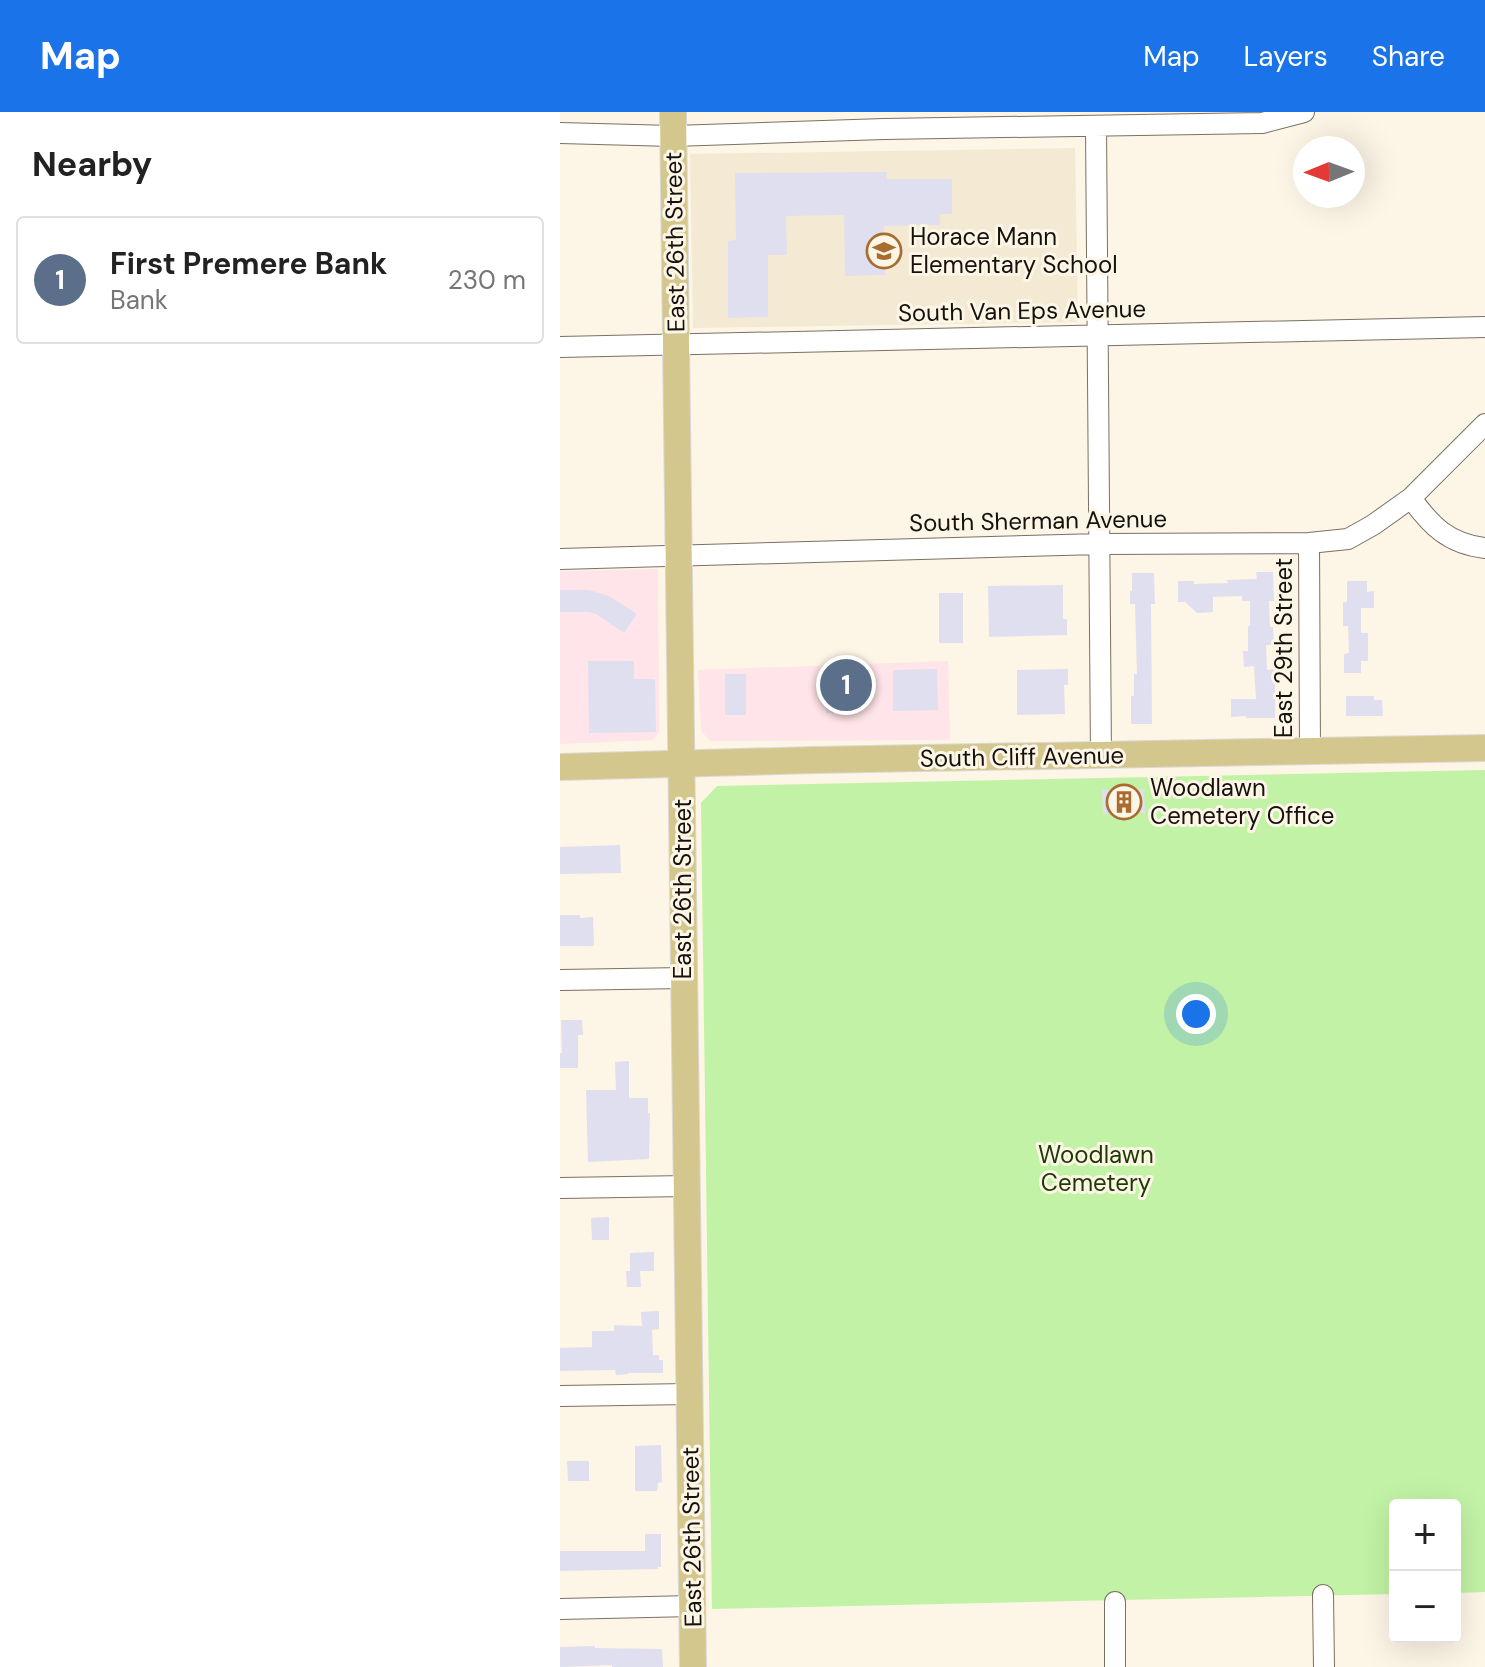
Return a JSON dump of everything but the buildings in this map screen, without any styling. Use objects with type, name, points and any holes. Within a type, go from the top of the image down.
[{"type":"main road","name":"East 26th Street","points":[[673,124],[693,1667]]},
{"type":"main road","name":"South Cliff Avenue","points":[[560,767],[1485,748]]},
{"type":"street","points":[[560,133],[673,124],[884,121],[1096,127],[1262,123],[1304,112]]},
{"type":"street","points":[[1096,127],[1101,756]]},
{"type":"street","name":"South Van Eps Avenue","points":[[560,347],[1485,327]]},
{"type":"street","name":"South Sherman Avenue","points":[[560,559],[1099,544],[1309,543],[1348,539],[1411,498],[1485,424]]},
{"type":"street","points":[[1411,498],[1424,517],[1441,533],[1459,542],[1485,548]]},
{"type":"street","name":"East 29th Street","points":[[1309,543],[1310,752]]},
{"type":"street","points":[[560,980],[684,978]]},
{"type":"street","points":[[560,1188],[687,1186]]},
{"type":"street","points":[[560,1396],[689,1394]]},
{"type":"street","points":[[1323,1595],[1324,1667]]},
{"type":"street","points":[[1115,1602],[1115,1667]]},
{"type":"street","points":[[560,1609],[693,1606]]},
{"type":"shaded area","name":"Horace Mann Elementary School","points":[[1075,148],[1078,322],[693,328],[690,154]]},
{"type":"shaded area","points":[[658,569],[659,732],[653,740],[560,744],[560,571]]},
{"type":"shaded area","points":[[948,661],[950,740],[711,741],[701,731],[698,670]]},
{"type":"green space","name":"Woodlawn Cemetery","points":[[1485,770],[1485,1592],[1461,1593],[1461,1499],[1389,1499],[1389,1594],[712,1609],[701,803],[717,786]]},
{"type":"place","name":"Horace Mann Elementary School","points":[[884,251]]},
{"type":"place","name":"First Premere Bank","points":[[846,685]]},
{"type":"place","name":"Woodlawn Cemetery Office","points":[[1124,802]]}]
